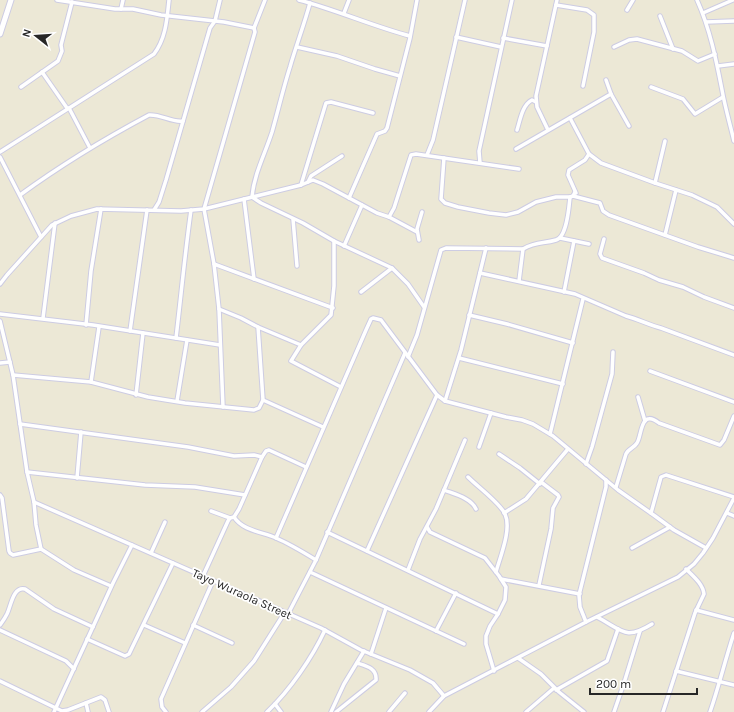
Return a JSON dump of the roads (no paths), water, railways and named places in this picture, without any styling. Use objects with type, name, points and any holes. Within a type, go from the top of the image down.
[{"type":"main road","points":[[0,34],[11,0]]},
{"type":"street","points":[[57,0],[115,9],[134,9],[167,16],[215,21],[254,28]]},
{"type":"street","points":[[121,9],[123,0]]},
{"type":"street","points":[[0,152],[154,54],[162,40],[167,23],[169,0]]},
{"type":"street","points":[[154,210],[159,202],[210,28],[215,21],[220,0]]},
{"type":"street","points":[[223,407],[219,309],[214,264],[204,209],[255,32],[254,28],[265,0]]},
{"type":"street","points":[[299,0],[344,13],[384,29],[410,36]]},
{"type":"street","points":[[344,13],[349,0]]},
{"type":"street","points":[[349,198],[377,134],[385,131],[387,128],[418,0]]},
{"type":"street","points":[[428,156],[433,140],[464,0]]},
{"type":"street","points":[[480,163],[479,150],[512,0]]},
{"type":"street","points":[[548,130],[536,102],[557,0]]},
{"type":"street","points":[[627,10],[632,0]]},
{"type":"street","points":[[697,0],[703,13],[715,54],[734,141]]},
{"type":"street","points":[[703,13],[733,0]]},
{"type":"street","points":[[22,87],[58,61],[62,51],[61,45],[72,2]]},
{"type":"street","points":[[252,197],[259,169],[271,135],[310,3]]},
{"type":"street","points":[[556,5],[587,10],[594,15],[594,32],[583,86]]},
{"type":"street","points":[[660,16],[673,49]]},
{"type":"street","points":[[706,22],[734,20]]},
{"type":"street","points":[[456,37],[501,47]]},
{"type":"street","points":[[503,38],[547,46]]},
{"type":"street","points":[[614,47],[632,39],[673,49],[689,55],[698,61],[715,54]]},
{"type":"street","points":[[297,47],[337,56],[400,76]]},
{"type":"street","points":[[718,66],[734,64]]},
{"type":"street","points":[[42,72],[68,108],[90,148]]},
{"type":"street","points":[[606,80],[630,126]]},
{"type":"street","points":[[651,87],[683,99],[695,114],[724,97]]},
{"type":"street","points":[[516,149],[612,94]]},
{"type":"street","points":[[517,130],[524,109],[528,103],[532,100],[536,102]]},
{"type":"street","points":[[301,185],[326,103],[331,102],[373,113]]},
{"type":"street","points":[[20,195],[49,174],[90,148],[149,115],[178,122],[183,121]]},
{"type":"street","points":[[570,118],[589,154],[601,163],[692,195],[717,207],[734,224]]},
{"type":"street","points":[[178,122],[182,127]]},
{"type":"street","points":[[655,183],[665,141]]},
{"type":"street","points":[[389,217],[394,208],[411,155],[416,154],[519,169]]},
{"type":"street","points":[[408,357],[441,250],[446,248],[524,249],[532,244],[557,240],[563,235],[574,195],[568,175],[569,170],[585,160],[589,154]]},
{"type":"street","points":[[308,182],[311,176],[342,156]]},
{"type":"street","points":[[0,157],[41,237]]},
{"type":"street","points":[[444,158],[440,196],[445,203],[489,213],[506,215],[518,212],[536,202],[556,197],[574,195],[600,203],[603,211],[609,216],[734,258]]},
{"type":"street","points":[[0,284],[55,223],[71,216],[101,209],[181,211],[204,209],[316,180],[377,213],[389,217],[417,232]]},
{"type":"street","points":[[664,235],[676,190]]},
{"type":"street","points":[[252,197],[261,203],[304,223],[334,241],[392,268],[408,284],[424,306]]},
{"type":"street","points":[[244,199],[254,279]]},
{"type":"street","points":[[159,202],[161,210]]},
{"type":"street","points":[[344,246],[362,205]]},
{"type":"street","points":[[86,324],[91,271],[101,209]]},
{"type":"street","points":[[130,331],[147,210]]},
{"type":"street","points":[[176,338],[191,210]]},
{"type":"street","points":[[419,240],[417,232],[422,212]]},
{"type":"street","points":[[293,219],[297,266]]},
{"type":"street","points":[[43,318],[55,223]]},
{"type":"street","points":[[560,238],[590,244]]},
{"type":"street","points":[[604,239],[600,254],[602,258],[644,272],[659,280],[683,287],[704,297],[734,308]]},
{"type":"street","points":[[334,241],[334,286],[333,308],[331,315],[301,345],[291,361],[341,387]]},
{"type":"street","points":[[564,292],[574,241]]},
{"type":"street","points":[[445,401],[459,358],[486,248]]},
{"type":"street","points":[[519,281],[524,249]]},
{"type":"street","points":[[214,264],[333,308]]},
{"type":"street","points":[[361,292],[392,268]]},
{"type":"street","points":[[480,273],[575,294],[583,299],[651,326],[661,328],[734,355]]},
{"type":"street","points":[[550,434],[574,343],[583,299]]},
{"type":"street","points":[[219,309],[241,318],[258,328],[301,345]]},
{"type":"street","points":[[0,314],[86,324],[220,345]]},
{"type":"street","points":[[469,315],[513,325],[574,343]]},
{"type":"street","points":[[276,538],[323,427],[371,319],[373,318],[381,320],[437,395],[445,401],[533,424],[550,434],[606,480],[670,527],[706,548]]},
{"type":"street","points":[[0,321],[13,375],[27,472],[34,502],[36,525],[41,549]]},
{"type":"street","points":[[91,382],[99,327]]},
{"type":"street","points":[[13,375],[91,382],[136,394],[177,401],[254,410],[259,408],[263,400],[258,328]]},
{"type":"street","points":[[136,394],[143,334]]},
{"type":"street","points":[[177,401],[187,340]]},
{"type":"street","points":[[586,464],[612,374],[613,352]]},
{"type":"street","points":[[202,712],[231,686],[254,661],[287,613],[316,560],[405,353]]},
{"type":"street","points":[[459,358],[563,384]]},
{"type":"street","points":[[0,363],[10,362]]},
{"type":"street","points":[[650,371],[734,402]]},
{"type":"street","points":[[368,551],[437,395]]},
{"type":"street","points":[[638,397],[645,421]]},
{"type":"street","points":[[263,400],[323,427]]},
{"type":"street","points":[[479,447],[491,412]]},
{"type":"street","points":[[614,486],[626,454],[628,450],[638,442],[642,424],[645,421],[651,419],[655,420],[659,423],[720,445],[724,440],[734,416]]},
{"type":"street","points":[[20,424],[188,447],[234,456],[262,457]]},
{"type":"street","points":[[77,478],[81,432]]},
{"type":"street","points":[[408,570],[465,440]]},
{"type":"street","points":[[504,513],[526,499],[568,449]]},
{"type":"street","points":[[202,576],[232,518],[239,509],[266,451],[269,450],[306,467]]},
{"type":"street","points":[[499,454],[559,497],[553,508],[551,529],[539,585]]},
{"type":"street","points":[[27,472],[145,485],[195,487],[245,495]]},
{"type":"street","points":[[429,712],[444,696],[678,576],[694,564],[706,548],[734,498],[691,482],[662,475],[651,513]]},
{"type":"street","points":[[468,477],[491,498],[504,513],[507,527],[496,572]]},
{"type":"street","points":[[586,622],[580,607],[580,594],[606,487],[606,480]]},
{"type":"street","points":[[606,487],[614,486]]},
{"type":"street","points":[[444,490],[467,500],[474,505],[476,509]]},
{"type":"street","points":[[0,495],[2,498],[10,554],[13,555],[41,549],[74,570],[111,586]]},
{"type":"street","name":"Tayo Wuraola Street","points":[[34,502],[287,613],[325,630],[364,651],[410,670],[433,683],[444,696]]},
{"type":"street","points":[[211,511],[232,518],[242,525],[276,538],[316,560]]},
{"type":"street","points":[[726,513],[734,516]]},
{"type":"street","points":[[151,553],[165,522]]},
{"type":"street","points":[[427,527],[430,532]]},
{"type":"street","points":[[632,548],[670,527]]},
{"type":"street","points":[[327,532],[498,614]]},
{"type":"street","points":[[424,533],[430,532],[479,554],[485,558],[506,587],[504,600],[486,636],[486,644],[494,671]]},
{"type":"street","points":[[55,710],[111,586],[132,545]]},
{"type":"street","points":[[87,639],[127,655],[129,654],[173,563]]},
{"type":"street","points":[[663,712],[696,610],[704,592],[694,577],[686,570]]},
{"type":"street","points":[[310,572],[464,644]]},
{"type":"street","points":[[500,579],[539,585],[580,594]]},
{"type":"street","points":[[166,712],[162,707],[160,699],[213,581]]},
{"type":"street","points":[[0,625],[7,614],[14,595],[18,589],[21,588],[25,589],[54,609],[93,627]]},
{"type":"street","points":[[436,631],[456,593]]},
{"type":"street","points":[[371,654],[386,608]]},
{"type":"street","points":[[696,610],[734,620]]},
{"type":"street","points":[[598,617],[618,628],[621,632],[627,633],[640,631],[652,624]]},
{"type":"street","points":[[144,625],[185,643]]},
{"type":"street","points":[[193,625],[232,643]]},
{"type":"street","points":[[526,712],[555,689],[607,661],[618,628]]},
{"type":"street","points":[[0,630],[66,661],[74,669]]},
{"type":"street","points":[[268,712],[313,653],[325,630]]},
{"type":"street","points":[[614,712],[640,631]]},
{"type":"street","points":[[710,712],[720,683],[724,663],[732,644],[734,633]]},
{"type":"street","points":[[331,712],[344,684],[364,651]]},
{"type":"street","points":[[518,658],[541,674],[555,689],[581,711]]},
{"type":"street","points":[[336,712],[376,680],[373,670],[357,663]]},
{"type":"street","points":[[676,671],[720,683],[734,685]]},
{"type":"street","points":[[0,681],[55,710],[68,710],[101,697],[105,700],[109,712]]},
{"type":"street","points":[[389,712],[405,693]]},
{"type":"street","points":[[86,703],[88,712]]},
{"type":"street","points":[[275,704],[281,712]]}]
